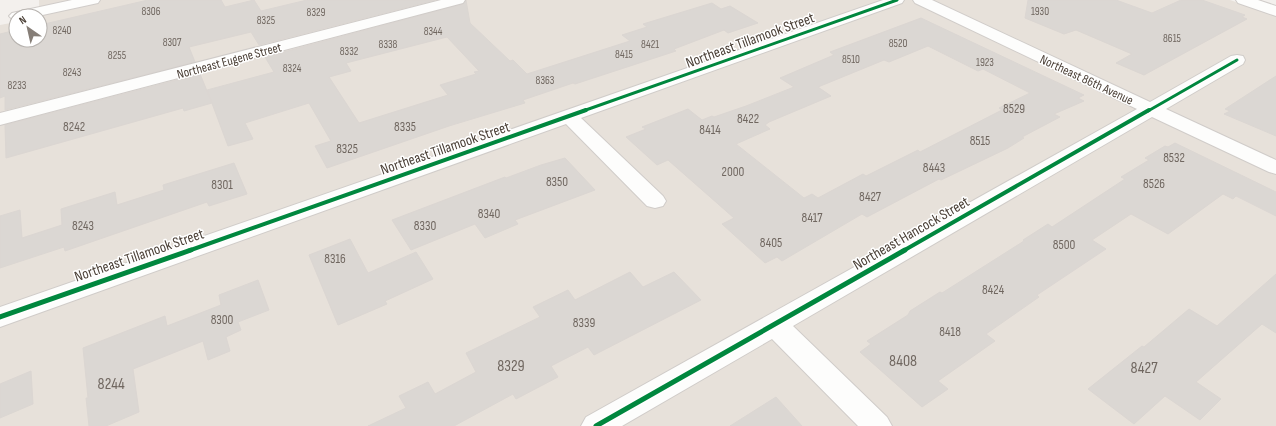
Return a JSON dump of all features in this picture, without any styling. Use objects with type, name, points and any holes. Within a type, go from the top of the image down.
[{"type":"street","points":[[48,10],[93,0]]},
{"type":"street","name":"Northeast Eugene Street","points":[[0,119],[458,0]]},
{"type":"street","name":"Northeast Tillamook Street","points":[[0,317],[897,0]]},
{"type":"street","name":"Northeast 86th Avenue","points":[[920,0],[1276,168]]},
{"type":"street","points":[[1243,0],[1274,9]]},
{"type":"street","name":"Northeast Hancock Street","points":[[596,426],[1237,60]]},
{"type":"street","points":[[568,117],[655,201]]},
{"type":"street","points":[[774,324],[877,426]]},
{"type":"shaded area","points":[[39,0],[1230,0],[1276,16],[1276,426],[0,426],[0,25],[8,24],[8,48],[48,48],[48,8],[39,8]]},
{"type":"building","points":[[148,0],[221,0],[225,7],[254,0],[261,11],[307,0],[435,0],[259,45],[251,32],[189,47],[195,62],[5,110],[5,96],[0,98],[0,34],[8,32],[8,48],[48,48],[48,23]]},
{"type":"building","points":[[466,0],[470,23],[510,61],[513,60],[527,74],[630,41],[622,35],[647,27],[643,24],[712,3],[721,9],[730,6],[758,23],[728,33],[724,30],[674,49],[676,51],[575,84],[573,83],[523,100],[525,103],[449,126],[327,168],[315,146],[331,141],[309,103],[245,123],[253,139],[228,146],[207,90],[274,72],[265,57],[463,4]],"holes":[[[447,37],[479,71],[474,72],[476,74],[440,85],[448,95],[359,123],[329,77],[351,71],[346,63]]]},
{"type":"building","points":[[1028,0],[1116,0],[1152,13],[1181,0],[1202,0],[1245,15],[1242,17],[1247,19],[1144,75],[1116,63],[1132,54],[1076,30],[1064,34],[1025,18]]},
{"type":"building","points":[[921,18],[1084,95],[1078,98],[1084,101],[1054,114],[1060,117],[1022,137],[1024,138],[1008,148],[941,180],[939,179],[867,217],[862,214],[782,261],[777,257],[765,263],[722,224],[734,218],[668,160],[657,165],[626,137],[646,129],[642,127],[688,109],[702,120],[746,106],[794,87],[780,78],[834,55],[830,52]],"holes":[[[928,46],[978,71],[983,69],[1030,93],[999,108],[1002,110],[920,152],[918,150],[866,176],[863,174],[818,198],[812,194],[804,198],[736,144],[770,129],[765,125],[769,122],[831,96],[818,87],[884,60],[889,62]]]},
{"type":"building","points":[[200,74],[212,103],[184,111],[183,108],[6,158],[5,125]]},
{"type":"building","points":[[1276,76],[1276,136],[1224,114],[1230,111],[1225,109]]},
{"type":"building","points":[[1175,143],[1276,192],[1276,216],[1236,196],[1233,199],[1223,194],[1168,234],[1131,214],[1092,240],[1106,249],[1037,295],[1039,297],[986,334],[995,341],[938,381],[948,389],[922,407],[860,352],[871,344],[867,341],[908,315],[910,311],[940,292],[942,293],[1048,224],[1052,227],[1125,179],[1121,177],[1149,160],[1145,158],[1165,146],[1168,147]]},
{"type":"building","points":[[565,158],[595,190],[515,220],[518,224],[485,238],[475,224],[411,250],[392,220],[505,177],[506,178]]},
{"type":"building","points":[[234,163],[247,194],[209,206],[207,202],[65,251],[64,247],[0,268],[0,216],[20,210],[22,238],[62,225],[61,209],[115,192],[117,205],[164,190],[163,185]]},
{"type":"building","points":[[350,239],[368,273],[416,252],[433,279],[385,301],[387,304],[338,325],[309,255]]},
{"type":"building","points":[[630,272],[643,287],[674,272],[701,300],[594,355],[588,347],[551,366],[558,377],[516,399],[513,394],[454,426],[368,426],[406,408],[399,396],[428,382],[435,394],[476,372],[466,353],[540,317],[533,307],[568,290],[575,300]]},
{"type":"building","points":[[1276,274],[1276,333],[1262,324],[1196,382],[1221,399],[1200,420],[1165,396],[1134,424],[1088,389],[1142,346],[1144,347],[1189,309],[1217,326]]},
{"type":"building","points":[[258,280],[269,310],[238,322],[241,330],[226,337],[230,351],[208,360],[203,341],[133,369],[139,412],[106,426],[89,426],[83,348],[165,316],[167,326],[221,305],[219,295]]},
{"type":"building","points":[[31,371],[33,404],[0,418],[0,384]]},
{"type":"building","points":[[776,397],[802,426],[730,426]]},
{"type":"cycle path","points":[[0,317],[897,0]]},
{"type":"cycle path","points":[[596,426],[1237,60]]}]
